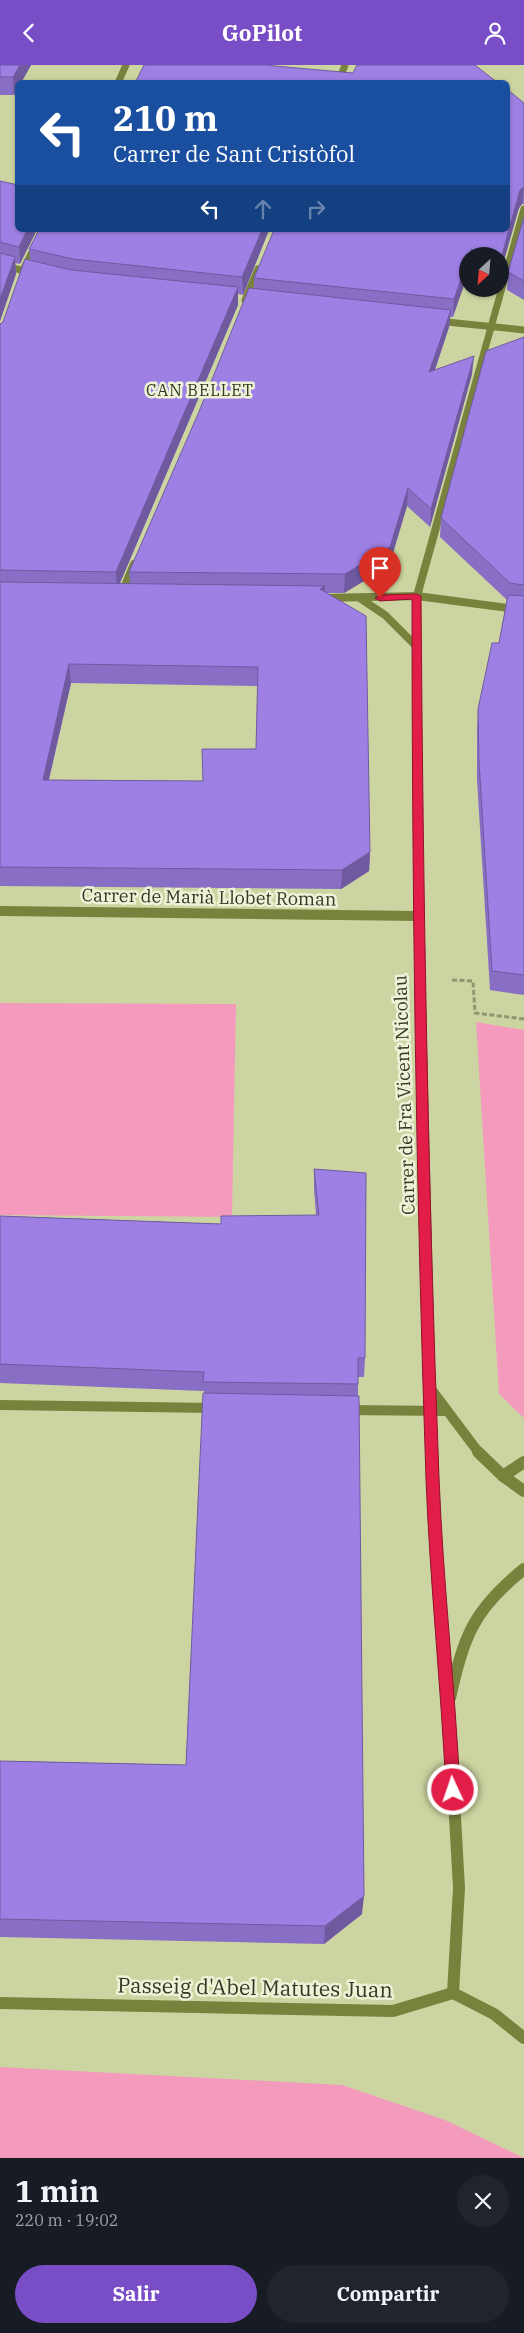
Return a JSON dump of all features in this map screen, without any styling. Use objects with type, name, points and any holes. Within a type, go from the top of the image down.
[{"type":"street","points":[[119,80],[126,65]]},
{"type":"street","points":[[339,80],[346,65]]},
{"type":"street","name":"Carrer de Fra Vicent Nicolau","points":[[453,1993],[459,1888],[448,1704],[438,1587],[431,1389],[419,979],[417,596],[493,327],[524,209]]},
{"type":"street","points":[[19,279],[42,232]]},
{"type":"street","points":[[0,265],[40,274]]},
{"type":"street","points":[[245,302],[260,265]]},
{"type":"street","points":[[432,320],[524,330]]},
{"type":"street","points":[[121,596],[138,555]]},
{"type":"street","points":[[112,595],[131,596]]},
{"type":"street","points":[[311,598],[361,599],[417,596],[524,610]]},
{"type":"street","points":[[361,599],[385,615],[416,646]]},
{"type":"street","name":"Carrer de Marià Llobet Roman","points":[[0,911],[418,916]]},
{"type":"street","points":[[431,1389],[473,1448],[524,1491]]},
{"type":"street","points":[[0,1405],[226,1408]]},
{"type":"street","points":[[334,1410],[447,1411]]},
{"type":"street","points":[[504,1475],[524,1462]]},
{"type":"street","points":[[448,1704],[467,1634],[484,1608],[507,1582],[524,1569]]},
{"type":"street","points":[[453,1993],[494,2014],[524,2038]]},
{"type":"street","name":"Passeig d'Abel Matutes Juan","points":[[0,2003],[393,2011],[453,1993]]},
{"type":"path","points":[[419,979],[473,981],[475,1013],[524,1019]]},
{"type":"shaded area","points":[[0,1003],[236,1004],[232,1217],[0,1215]]},
{"type":"shaded area","points":[[476,1022],[524,1030],[524,1418],[499,1394]]},
{"type":"shaded area","points":[[0,2067],[342,2085],[445,2120],[524,2158],[0,2158]]},
{"type":"building","points":[[0,65],[20,65],[13,77],[0,77]]},
{"type":"building","points":[[144,65],[264,65],[353,73],[357,65],[475,65],[494,80],[136,80]]},
{"type":"building","points":[[510,92],[524,103],[524,187],[520,190],[510,226]]},
{"type":"building","points":[[0,181],[15,184],[15,232],[26,232],[19,247],[0,242]]},
{"type":"building","points":[[524,217],[524,281],[509,273]]},
{"type":"building","points":[[38,232],[261,232],[242,277],[73,259],[29,249]]},
{"type":"building","points":[[273,232],[508,232],[504,247],[459,247],[459,285],[454,299],[254,278]]},
{"type":"building","points":[[0,253],[15,257],[0,299]]},
{"type":"building","points":[[25,259],[71,270],[238,287],[116,572],[0,570],[0,324],[3,322]]},
{"type":"building","points":[[249,288],[451,310],[429,372],[474,356],[431,509],[408,488],[390,547],[345,574],[129,572],[198,414]]},
{"type":"building","points":[[524,337],[524,585],[510,583],[441,518],[486,351]]},
{"type":"building","points":[[0,582],[325,586],[320,589],[366,616],[370,852],[342,870],[0,867]],"holes":[[[69,664],[258,667],[256,749],[202,749],[203,781],[43,780]]]},
{"type":"building","points":[[508,595],[524,596],[524,975],[492,971],[479,761],[478,709],[492,643],[499,643]]},
{"type":"building","points":[[314,1169],[366,1173],[365,1358],[358,1358],[358,1384],[203,1382],[204,1372],[0,1364],[0,1216],[221,1224],[221,1216],[319,1215]]},
{"type":"building","points":[[203,1393],[359,1396],[364,1896],[325,1926],[0,1919],[0,1761],[186,1765]]},
{"type":"district","name":"CAN BELLET","points":[[200,390]]},
{"type":"route","points":[[380,598],[417,596],[418,916],[433,1479],[438,1587],[449,1711],[453,1790]]}]
